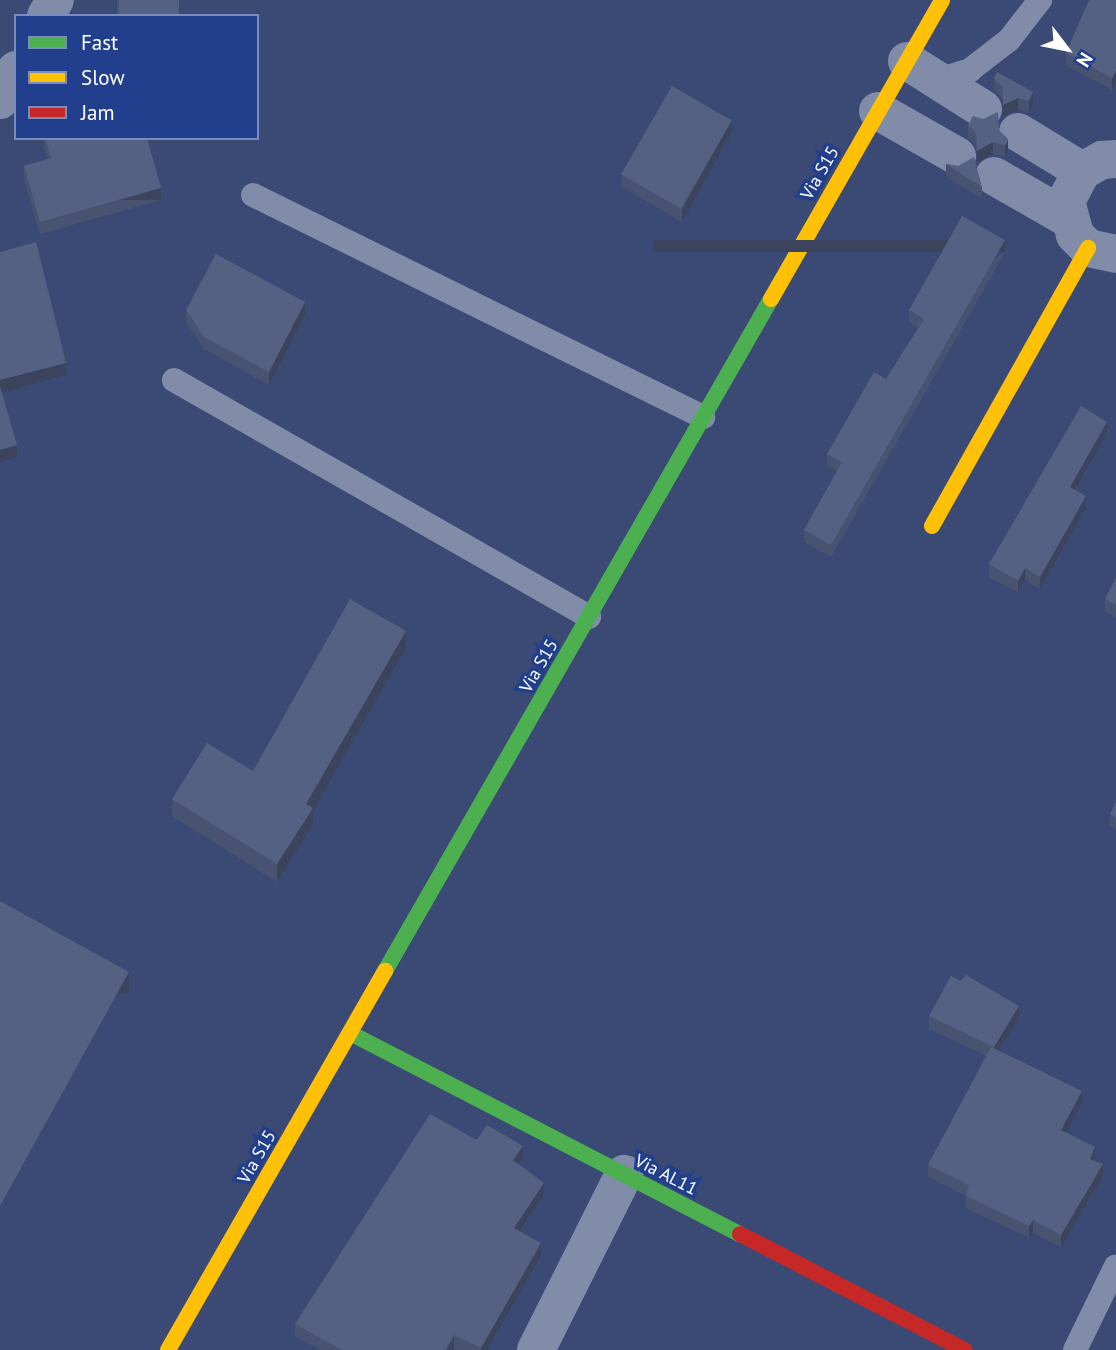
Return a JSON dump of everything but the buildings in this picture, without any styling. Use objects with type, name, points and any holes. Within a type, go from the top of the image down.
[{"type":"street","name":"Via S15","points":[[175,1346],[350,1032],[878,111],[923,71],[942,0]]},
{"type":"street","points":[[923,71],[983,109]]},
{"type":"street","points":[[0,100],[14,74]]},
{"type":"street","points":[[878,111],[957,156]]},
{"type":"street","points":[[1018,132],[1099,165],[1069,193],[1100,249]]},
{"type":"street","points":[[994,176],[1100,249]]},
{"type":"street","points":[[932,526],[1100,249]]},
{"type":"street","name":"Via AL11","points":[[350,1032],[965,1350]]},
{"type":"street","points":[[536,1350],[624,1174]]},
{"type":"lane","points":[[923,71],[970,70],[1009,40],[1040,0]]},
{"type":"lane","points":[[253,195],[703,417]]},
{"type":"lane","points":[[174,380],[589,617]]},
{"type":"lane","points":[[1075,1350],[1116,1266]]},
{"type":"traffic: fast","points":[[385,971],[771,299]]},
{"type":"traffic: fast","points":[[350,1033],[740,1234]]},
{"type":"traffic: slow","points":[[771,299],[942,0]]},
{"type":"traffic: slow","points":[[932,526],[1088,248]]},
{"type":"traffic: slow","points":[[168,1350],[385,971]]},
{"type":"traffic: jam","points":[[740,1234],[965,1350]]}]
